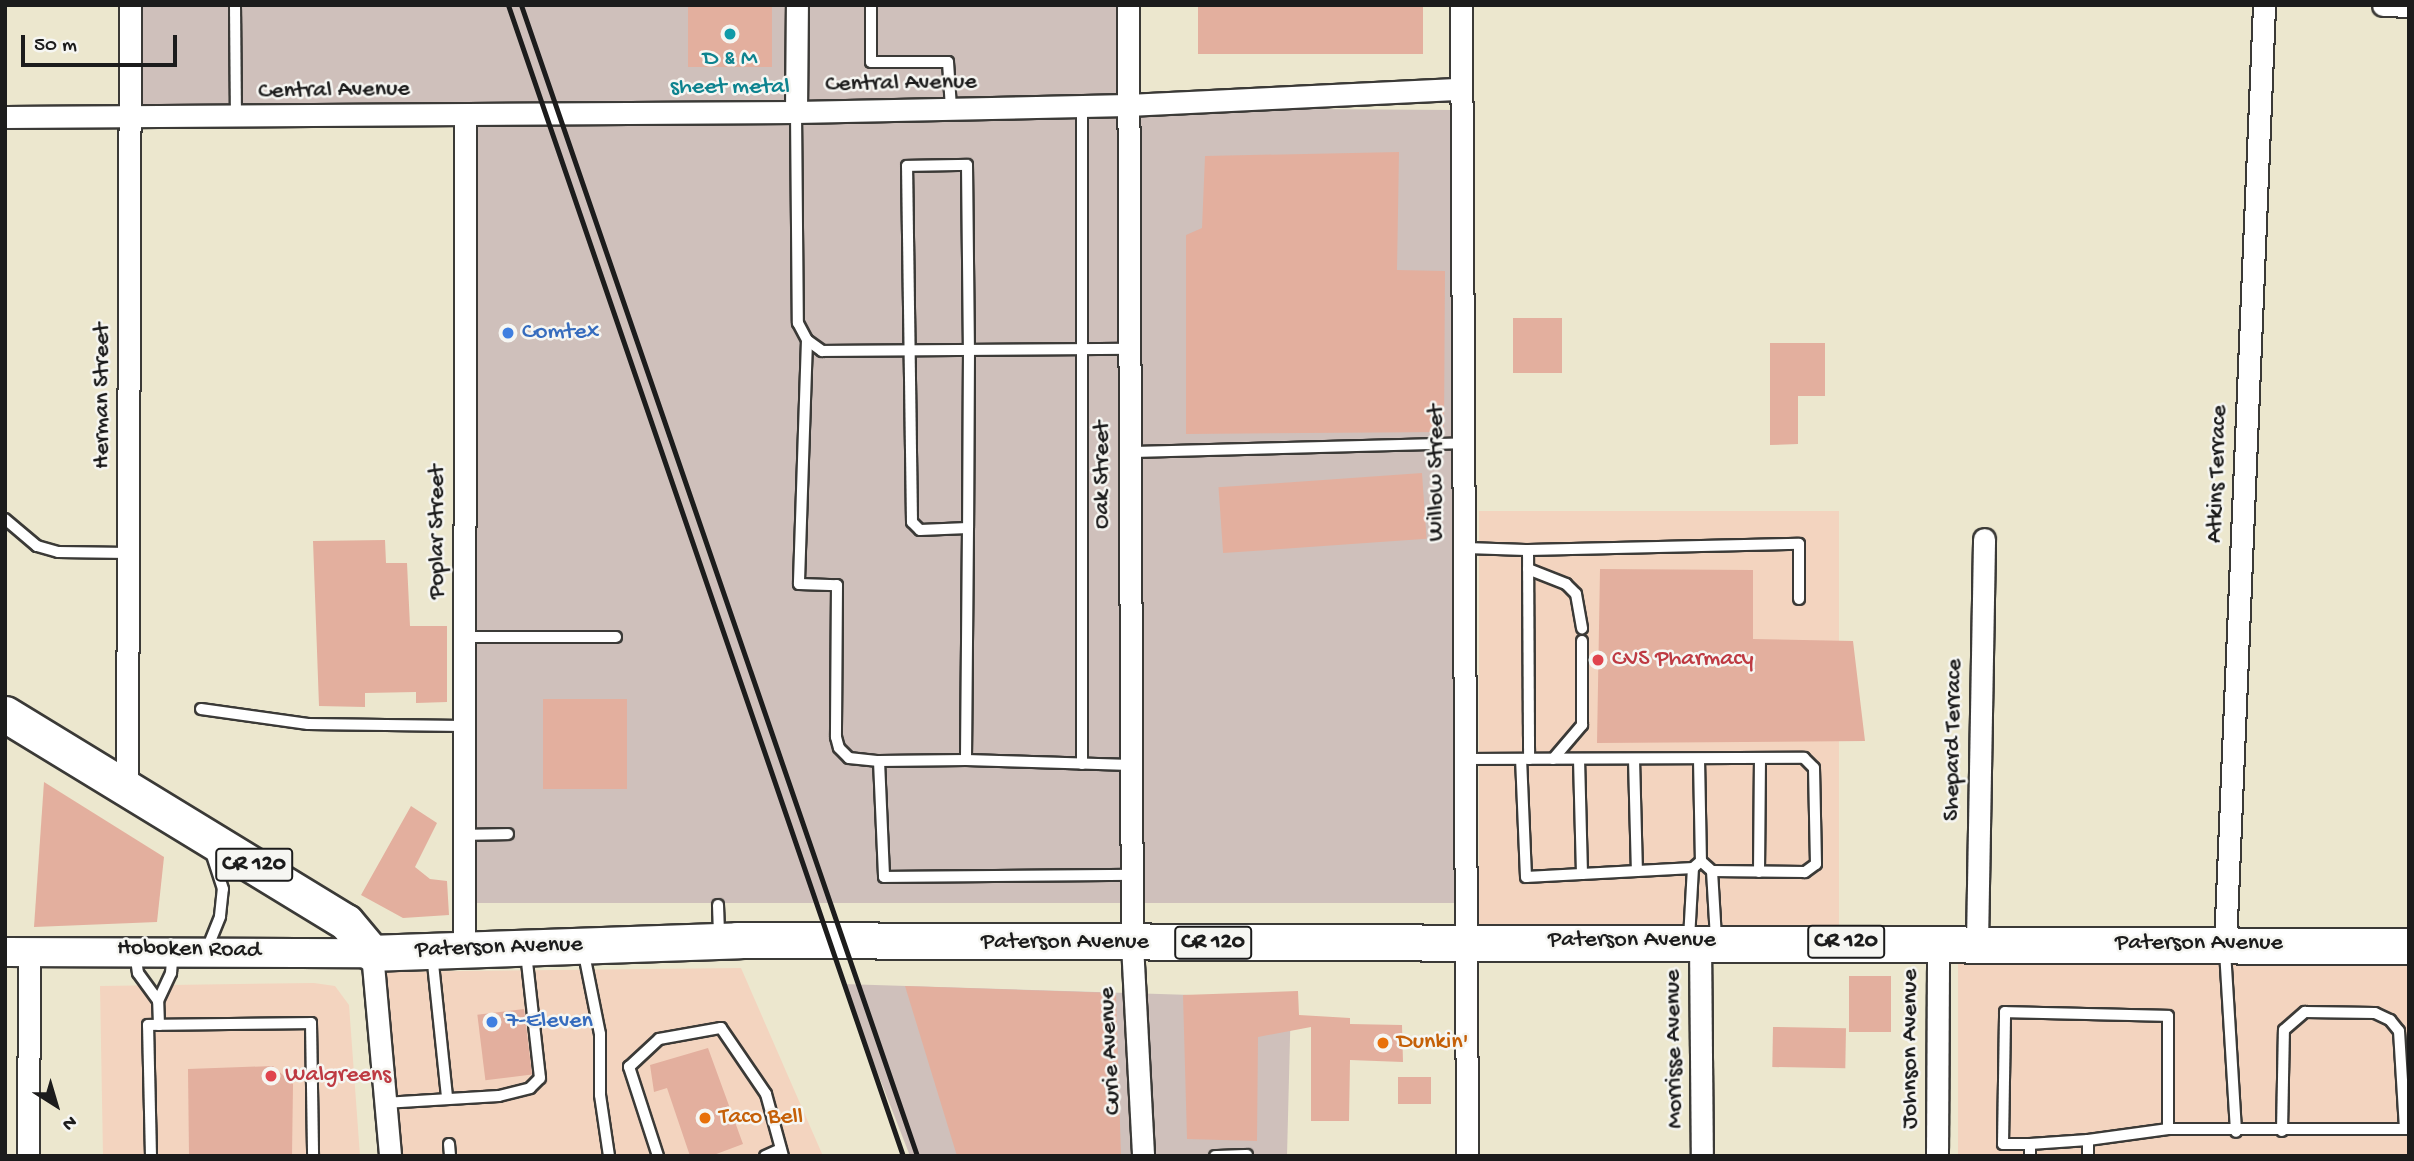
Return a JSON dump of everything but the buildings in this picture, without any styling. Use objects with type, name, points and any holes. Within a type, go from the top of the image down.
[{"type":"main road","name":"CR 120","points":[[5,714],[346,922],[372,953]]},
{"type":"main road","name":"Paterson Avenue","points":[[372,953],[719,941],[1132,944],[1466,940],[2409,946]]},
{"type":"street","name":"Herman Street","points":[[128,787],[130,5]]},
{"type":"street","points":[[796,5],[796,113]]},
{"type":"street","name":"Oak Street","points":[[1128,5],[1132,944]]},
{"type":"street","name":"Willow Street","points":[[1461,5],[1466,1156]]},
{"type":"street","name":"Atkins Terrace","points":[[2225,945],[2264,5]]},
{"type":"street","points":[[2383,5],[2409,6]]},
{"type":"street","name":"Central Avenue","points":[[5,117],[465,116],[535,111],[796,113],[1128,105],[1461,89]]},
{"type":"street","name":"Poplar Street","points":[[448,949],[464,835],[465,116]]},
{"type":"street","name":"Shepard Terrace","points":[[1977,943],[1984,539]]},
{"type":"street","name":"Morrisse Avenue","points":[[1702,941],[1702,1156]]},
{"type":"street","name":"Johnson Avenue","points":[[1937,1156],[1938,943]]},
{"type":"street","name":"Curie Avenue","points":[[1132,944],[1143,1156]]},
{"type":"street","name":"Hoboken Road","points":[[17,951],[135,949],[372,953]]},
{"type":"street","points":[[17,951],[28,1156]]},
{"type":"street","points":[[372,953],[390,1156]]},
{"type":"lane","points":[[235,5],[236,118]]},
{"type":"lane","points":[[870,5],[871,61],[948,62],[951,109]]},
{"type":"lane","points":[[1082,106],[1082,764]]},
{"type":"lane","points":[[796,113],[798,323],[807,340],[822,351],[1129,349]]},
{"type":"lane","points":[[966,760],[970,350],[967,165],[907,166],[912,522],[919,530],[968,528]]},
{"type":"lane","points":[[807,340],[799,584],[837,585],[836,737],[849,758],[879,761],[966,760],[1131,765]]},
{"type":"lane","points":[[1129,452],[1463,443]]},
{"type":"lane","points":[[5,519],[37,546],[58,552],[129,552]]},
{"type":"lane","points":[[1464,548],[1528,550],[1799,544],[1799,599]]},
{"type":"lane","points":[[1465,759],[1525,759],[1553,759],[1578,759],[1634,759],[1699,759],[1760,759],[1804,758],[1814,768],[1815,864],[1805,872],[1712,871],[1697,865],[1526,877],[1525,759],[1528,550]]},
{"type":"lane","points":[[1528,569],[1566,584],[1576,594],[1582,628]]},
{"type":"lane","points":[[464,637],[615,637]]},
{"type":"lane","points":[[1553,759],[1582,725],[1582,641]]},
{"type":"lane","points":[[201,709],[308,724],[464,726]]},
{"type":"lane","points":[[1578,759],[1582,874]]},
{"type":"lane","points":[[1634,759],[1637,871]]},
{"type":"lane","points":[[1699,759],[1697,865],[1702,941]]},
{"type":"lane","points":[[1759,872],[1760,759]]},
{"type":"lane","points":[[879,761],[884,877],[1133,875]]},
{"type":"lane","points":[[202,833],[220,870],[223,889],[220,916],[206,950]]},
{"type":"lane","points":[[464,835],[508,834]]},
{"type":"lane","points":[[1702,941],[1712,871]]},
{"type":"lane","points":[[718,905],[719,941]]},
{"type":"lane","points":[[2225,945],[2236,1132]]},
{"type":"lane","points":[[583,946],[600,1034],[600,1095],[609,1156]]},
{"type":"lane","points":[[384,1103],[447,1097],[499,1096],[530,1088],[540,1078],[525,947]]},
{"type":"lane","points":[[135,949],[138,973],[158,1001]]},
{"type":"lane","points":[[447,1097],[448,949]]},
{"type":"lane","points":[[159,1025],[158,1001],[172,973],[174,950]]},
{"type":"lane","points":[[2168,1129],[2168,1016],[2005,1012],[2003,1144],[2030,1150],[2168,1129],[2236,1132],[2407,1129],[2399,1031],[2390,1020],[2375,1013],[2305,1012],[2284,1030],[2282,1131]]},
{"type":"lane","points":[[151,1156],[148,1025],[311,1023],[313,1156]]},
{"type":"lane","points":[[658,1156],[629,1067],[659,1039],[721,1028],[766,1094],[782,1152],[765,1156]]},
{"type":"lane","points":[[2088,1140],[2088,1156]]},
{"type":"lane","points":[[1215,1156],[1247,1155]]},
{"type":"shaded area","points":[[123,5],[1130,5],[1134,108],[1456,110],[1462,903],[460,903],[453,116],[121,126]]},
{"type":"shaded area","points":[[1479,511],[1839,511],[1839,940],[1479,940]]},
{"type":"shaded area","points":[[1958,943],[2409,943],[2409,1156],[1958,1156]]},
{"type":"shaded area","points":[[741,968],[823,1156],[390,1156],[371,972]]},
{"type":"shaded area","points":[[314,983],[335,986],[349,1005],[360,1156],[103,1156],[100,986]]},
{"type":"shaded area","points":[[843,984],[1291,998],[1287,1156],[910,1156]]},
{"type":"railway","points":[[508,5],[903,1156]]},
{"type":"railway","points":[[521,5],[917,1156]]},
{"type":"place","name":"D & M sheet metal","points":[[730,34]]},
{"type":"place","name":"Comtex","points":[[508,333]]},
{"type":"place","name":"CVS Pharmacy","points":[[1598,660]]},
{"type":"place","name":"7-Eleven","points":[[492,1022]]},
{"type":"place","name":"Dunkin'","points":[[1383,1043]]},
{"type":"place","name":"Walgreens","points":[[271,1076]]},
{"type":"place","name":"Taco Bell","points":[[705,1118]]}]
